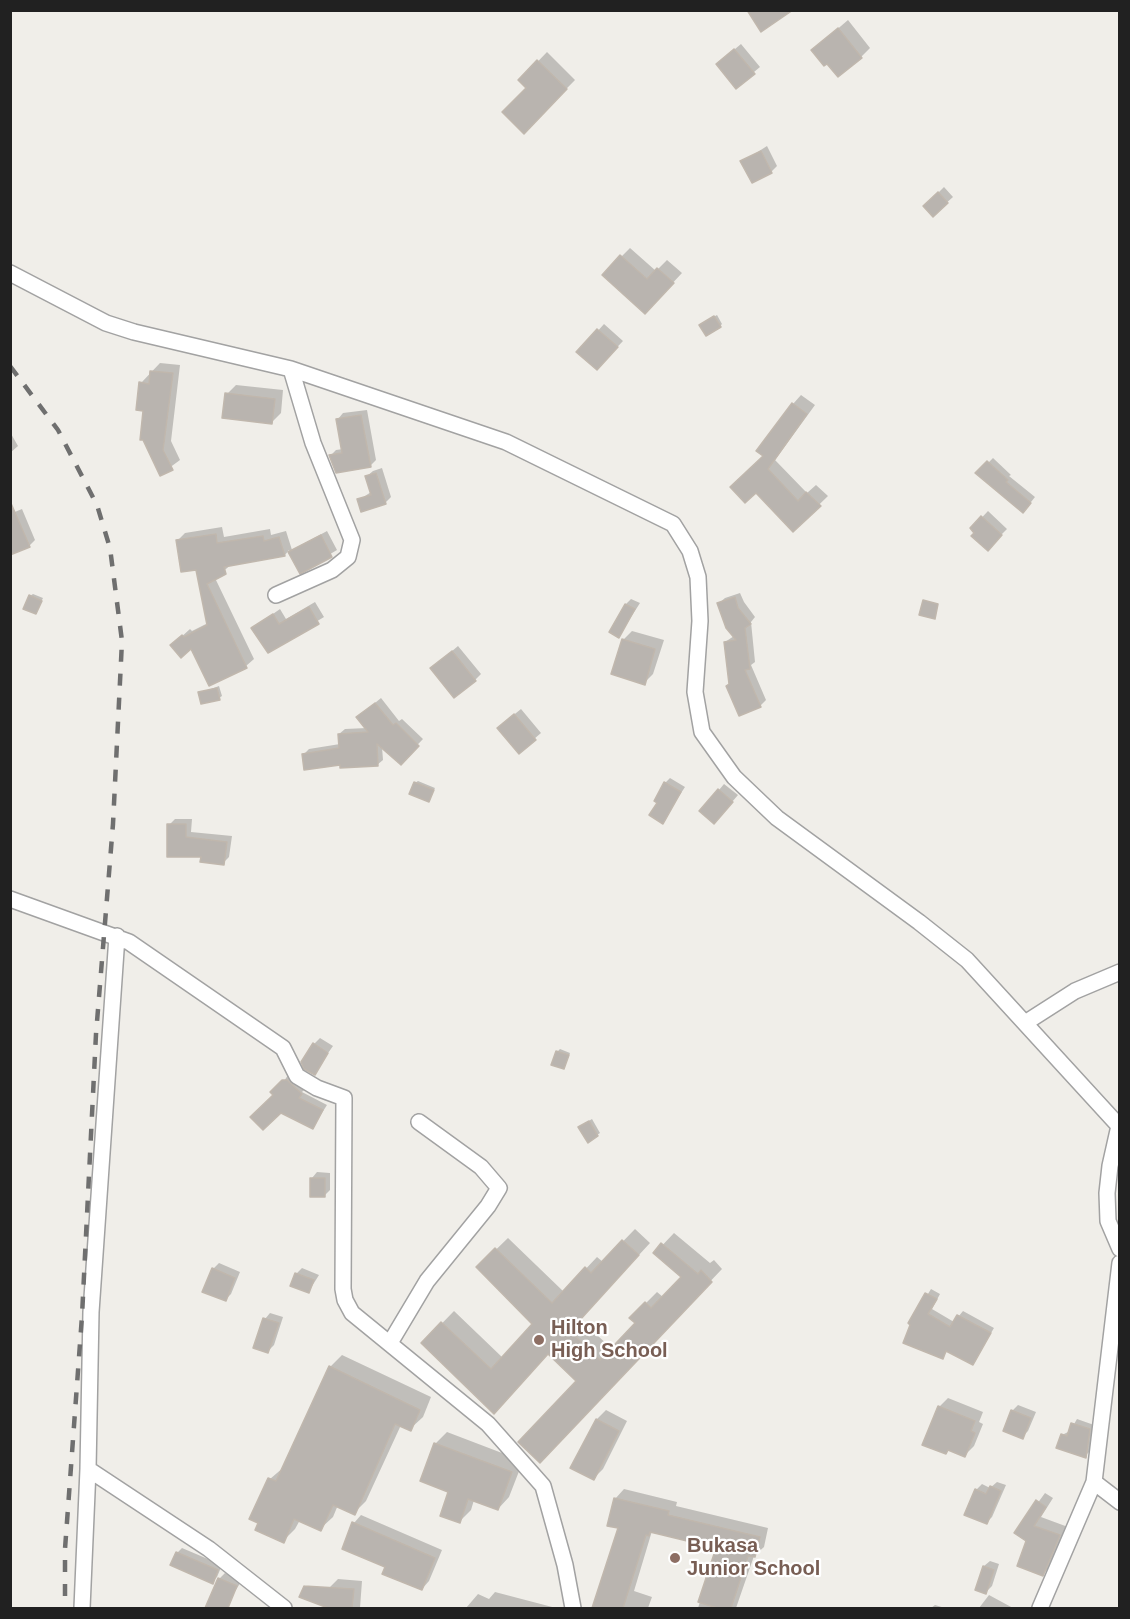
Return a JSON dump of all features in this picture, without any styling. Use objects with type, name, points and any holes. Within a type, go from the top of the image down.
[{"type":"street","points":[[10,273],[105,323],[291,369],[506,442],[673,524],[690,550],[698,578],[700,621],[695,692],[702,732],[735,777],[777,818],[967,960],[1119,1125],[1107,1193],[1108,1221],[1119,1250]]},
{"type":"street","points":[[276,595],[332,570],[348,557],[352,540],[313,443],[291,369]]},
{"type":"street","points":[[10,899],[117,936],[149,954],[283,1048],[297,1076],[317,1088],[344,1098],[343,1289],[352,1312],[488,1424],[543,1486],[565,1565],[573,1608]]},
{"type":"street","points":[[82,1608],[88,1469],[90,1311],[117,936]]},
{"type":"street","points":[[1024,1023],[1075,991],[1119,972]]},
{"type":"street","points":[[390,1343],[428,1281],[488,1206],[499,1188],[481,1167],[419,1122]]},
{"type":"street","points":[[1040,1608],[1094,1482],[1119,1263]]},
{"type":"street","points":[[88,1469],[209,1549],[284,1608]]},
{"type":"street","points":[[1094,1482],[1119,1502]]},
{"type":"building","points":[[747,10],[793,10],[761,32]]},
{"type":"building","points":[[838,28],[862,58],[838,77],[827,64],[824,66],[811,50]]},
{"type":"building","points":[[734,49],[755,74],[736,89],[716,64]]},
{"type":"building","points":[[537,60],[567,89],[524,134],[502,112],[526,88],[518,80]]},
{"type":"building","points":[[761,151],[772,173],[752,183],[740,161]]},
{"type":"building","points":[[938,192],[948,203],[933,217],[923,206]]},
{"type":"building","points":[[620,255],[647,279],[657,268],[674,283],[645,314],[602,275]]},
{"type":"building","points":[[714,316],[721,327],[706,336],[699,325]]},
{"type":"building","points":[[597,329],[618,347],[597,370],[576,352]]},
{"type":"building","points":[[150,371],[173,373],[163,450],[173,470],[160,476],[143,440],[140,440],[143,411],[136,410],[139,382],[149,384]]},
{"type":"building","points":[[225,393],[275,399],[272,424],[222,418]]},
{"type":"building","points":[[792,403],[807,414],[768,469],[798,501],[806,492],[821,506],[793,532],[756,493],[745,503],[730,487],[763,456],[756,451]]},
{"type":"building","points":[[361,415],[371,467],[336,473],[329,455],[342,453],[336,419]]},
{"type":"building","points":[[987,461],[1008,480],[1006,482],[1031,503],[1023,513],[975,473]]},
{"type":"building","points":[[376,473],[386,504],[361,512],[357,499],[371,495],[365,476]]},
{"type":"building","points":[[10,501],[30,547],[10,555]]},
{"type":"building","points":[[981,516],[1002,535],[988,551],[971,536],[974,533],[970,528]]},
{"type":"building","points":[[216,534],[217,543],[263,536],[264,541],[279,537],[285,556],[224,567],[226,574],[207,584],[247,668],[209,686],[191,649],[181,658],[170,645],[182,635],[184,637],[207,625],[196,570],[181,572],[176,540]]},
{"type":"building","points":[[321,535],[332,557],[300,574],[288,552]]},
{"type":"building","points":[[29,595],[42,601],[36,614],[23,609]]},
{"type":"building","points":[[735,597],[738,608],[751,624],[745,628],[750,669],[745,670],[761,707],[739,716],[726,686],[729,684],[724,642],[736,640],[726,628],[717,603]]},
{"type":"building","points":[[923,600],[938,604],[935,619],[919,615]]},
{"type":"building","points":[[625,604],[635,609],[619,638],[609,632]]},
{"type":"building","points":[[309,607],[319,624],[268,653],[251,628],[273,614],[279,624]]},
{"type":"building","points":[[622,639],[655,649],[645,685],[611,674]]},
{"type":"building","points":[[452,651],[476,681],[454,698],[430,668]]},
{"type":"building","points":[[217,688],[220,700],[201,704],[198,692]]},
{"type":"building","points":[[375,703],[393,725],[396,723],[419,746],[401,765],[377,744],[378,766],[340,768],[340,765],[304,770],[302,754],[339,748],[338,734],[368,732],[356,717]]},
{"type":"building","points":[[514,714],[536,740],[519,754],[497,728]]},
{"type":"building","points":[[414,782],[434,790],[429,802],[409,794]]},
{"type":"building","points":[[664,782],[681,792],[663,824],[649,815],[657,803],[654,801]]},
{"type":"building","points":[[718,789],[733,802],[714,824],[699,811]]},
{"type":"building","points":[[167,824],[186,824],[186,837],[227,842],[224,865],[200,862],[201,857],[167,857]]},
{"type":"building","points":[[313,1043],[328,1053],[315,1075],[304,1069],[301,1062]]},
{"type":"building","points":[[556,1051],[569,1055],[564,1069],[551,1065]]},
{"type":"building","points":[[282,1080],[287,1080],[302,1094],[299,1098],[323,1110],[313,1129],[281,1113],[263,1130],[250,1117],[273,1095],[270,1092]]},
{"type":"building","points":[[589,1121],[598,1136],[588,1143],[578,1127]]},
{"type":"building","points":[[310,1178],[325,1178],[325,1197],[310,1197]]},
{"type":"building","points":[[622,1240],[639,1255],[570,1331],[600,1360],[635,1323],[629,1318],[645,1302],[651,1308],[681,1277],[653,1253],[661,1243],[698,1274],[701,1270],[712,1282],[540,1463],[518,1442],[576,1381],[548,1354],[494,1414],[421,1343],[441,1322],[491,1369],[532,1324],[476,1267],[495,1248],[552,1303],[585,1267],[591,1273]]},
{"type":"building","points":[[212,1268],[235,1278],[226,1301],[202,1292]]},
{"type":"building","points":[[295,1273],[314,1280],[309,1293],[290,1286]]},
{"type":"building","points":[[925,1293],[937,1299],[928,1314],[950,1327],[957,1315],[991,1333],[973,1365],[946,1351],[943,1359],[903,1343],[910,1325],[908,1323]]},
{"type":"building","points":[[263,1318],[279,1323],[268,1353],[253,1348]]},
{"type":"building","points":[[329,1366],[420,1410],[411,1431],[395,1424],[355,1515],[333,1505],[321,1531],[294,1519],[284,1543],[255,1530],[258,1523],[249,1519],[268,1478],[276,1481]]},
{"type":"building","points":[[938,1406],[975,1421],[971,1431],[975,1433],[965,1457],[948,1450],[946,1454],[922,1445]]},
{"type":"building","points":[[1011,1410],[1031,1418],[1023,1439],[1003,1431]]},
{"type":"building","points":[[596,1419],[619,1431],[594,1480],[570,1468]]},
{"type":"building","points":[[1071,1423],[1090,1429],[1086,1458],[1056,1448],[1061,1434],[1067,1436]]},
{"type":"building","points":[[434,1443],[512,1472],[498,1510],[468,1499],[460,1523],[440,1516],[448,1492],[420,1481]]},
{"type":"building","points":[[990,1486],[1001,1491],[987,1524],[964,1515],[975,1489],[986,1494]]},
{"type":"building","points":[[614,1498],[669,1511],[668,1515],[760,1537],[755,1557],[748,1556],[731,1608],[717,1608],[698,1602],[716,1548],[650,1532],[649,1536],[646,1535],[623,1608],[592,1608],[618,1528],[607,1526]]},
{"type":"building","points":[[1036,1500],[1046,1507],[1034,1526],[1060,1535],[1043,1576],[1017,1566],[1026,1541],[1014,1533]]},
{"type":"building","points":[[352,1522],[435,1558],[422,1590],[382,1574],[385,1567],[342,1549]]},
{"type":"building","points":[[176,1552],[218,1570],[213,1584],[170,1565]]},
{"type":"building","points":[[983,1566],[994,1570],[986,1594],[975,1590]]},
{"type":"building","points":[[218,1578],[237,1586],[228,1608],[205,1608]]},
{"type":"building","points":[[304,1586],[354,1589],[352,1608],[328,1608],[299,1597]]},
{"type":"railway","points":[[10,366],[58,430],[97,505],[110,548],[122,641],[113,824],[96,1034],[82,1316],[65,1549],[65,1608]]},
{"type":"place","name":"Hilton High School","points":[[539,1340]]},
{"type":"place","name":"Bukasa Junior School","points":[[675,1558]]}]
